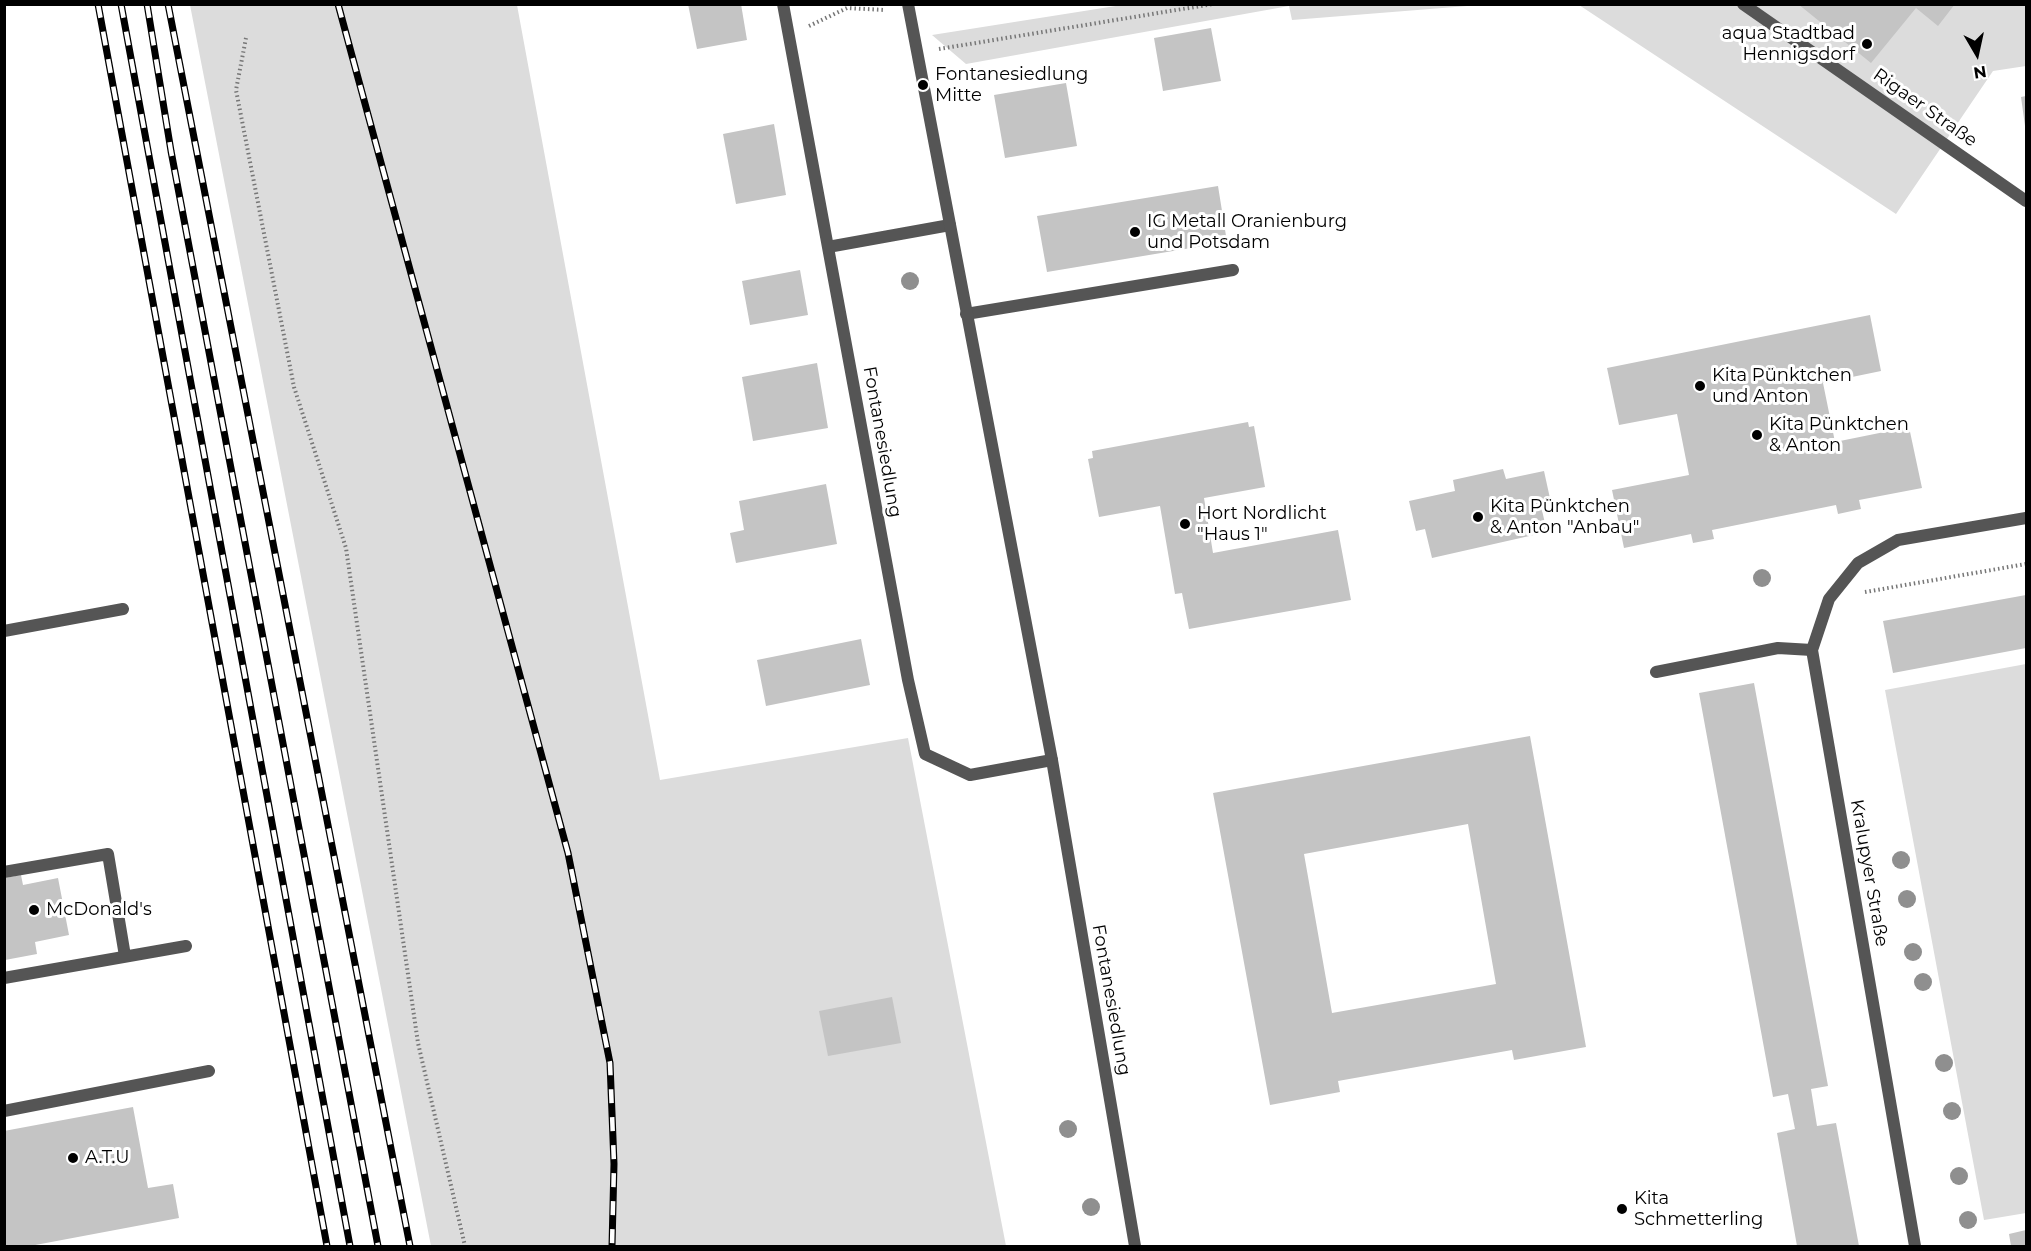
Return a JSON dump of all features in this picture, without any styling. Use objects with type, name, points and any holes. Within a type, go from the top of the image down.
[{"type":"street","name":"Fontanesiedlung","points":[[783,4],[908,680],[925,754],[970,775],[1052,760]]},
{"type":"street","name":"Rigaer Straße","points":[[1743,4],[2026,201]]},
{"type":"street","name":"Fontanesiedlung","points":[[909,8],[1052,760],[1135,1246]]},
{"type":"street","points":[[828,247],[950,225]]},
{"type":"street","points":[[966,314],[1233,270]]},
{"type":"street","name":"Kralupyer Straße","points":[[1915,1246],[1812,650],[1829,599],[1858,563],[1898,540],[2026,519]]},
{"type":"street","points":[[4,631],[123,609]]},
{"type":"street","points":[[1656,672],[1778,648],[1812,650]]},
{"type":"street","points":[[4,872],[108,854],[125,956]]},
{"type":"street","points":[[4,978],[186,946]]},
{"type":"street","points":[[4,1111],[209,1071]]},
{"type":"path","points":[[917,52],[1213,4]]},
{"type":"path","points":[[790,36],[847,8],[909,8]]},
{"type":"path","points":[[246,38],[236,90],[294,387],[346,548],[418,1044],[465,1246]]},
{"type":"path","points":[[1829,599],[2026,564]]},
{"type":"shaded area","points":[[190,5],[517,5],[660,780],[908,738],[1006,1246],[431,1246]]},
{"type":"shaded area","points":[[1122,5],[1480,5],[1292,20],[1289,6],[966,64],[932,35]]},
{"type":"shaded area","points":[[1579,5],[2026,5],[2026,66],[1993,71],[1896,214]]},
{"type":"shaded area","points":[[2026,664],[2026,1213],[1984,1220],[1885,690]]},
{"type":"building","points":[[688,4],[741,4],[747,40],[697,49]]},
{"type":"building","name":"aqua Stadtbad Hennigsdorf","points":[[1798,4],[1955,4],[1938,26],[1916,8],[1871,63]]},
{"type":"building","points":[[1211,28],[1221,81],[1163,91],[1154,38]]},
{"type":"building","points":[[1066,83],[1077,146],[1005,158],[994,95]]},
{"type":"building","points":[[2026,96],[2026,126],[2025,126],[2021,97]]},
{"type":"building","points":[[774,124],[786,195],[736,204],[723,134]]},
{"type":"building","points":[[1218,186],[1227,242],[1047,272],[1037,216]]},
{"type":"building","points":[[800,270],[808,315],[750,325],[742,281]]},
{"type":"building","name":"Kita Pünktchen & Anton","points":[[1870,315],[1881,371],[1823,383],[1835,442],[1909,427],[1922,488],[1859,500],[1861,509],[1838,514],[1836,505],[1712,530],[1714,539],[1693,543],[1691,534],[1624,548],[1612,490],[1689,475],[1677,414],[1619,425],[1607,368]]},
{"type":"building","points":[[817,363],[828,428],[753,441],[742,377]]},
{"type":"building","name":"Hort Nordlicht \"Haus 1\"","points":[[1248,422],[1249,427],[1254,426],[1265,487],[1204,498],[1213,553],[1338,530],[1351,600],[1189,629],[1182,593],[1175,594],[1160,506],[1099,517],[1088,459],[1093,458],[1092,451]]},
{"type":"building","name":"Kita Pünktchen & Anton \"Anbau\"","points":[[1503,469],[1506,479],[1544,471],[1551,503],[1541,506],[1547,532],[1432,558],[1425,529],[1416,531],[1409,501],[1455,491],[1453,480]]},
{"type":"building","points":[[826,484],[837,544],[736,563],[730,533],[744,530],[739,501]]},
{"type":"building","points":[[2026,595],[2026,648],[1893,673],[1883,621]]},
{"type":"building","points":[[861,639],[870,685],[766,706],[757,660]]},
{"type":"building","points":[[1754,683],[1828,1086],[1811,1089],[1817,1126],[1836,1123],[1859,1246],[1797,1246],[1777,1133],[1795,1129],[1788,1094],[1773,1097],[1699,693]]},
{"type":"building","points":[[1530,736],[1586,1047],[1514,1060],[1512,1050],[1338,1081],[1340,1092],[1270,1105],[1213,793]],"holes":[[[1468,824],[1496,984],[1332,1013],[1304,854]]]},
{"type":"building","name":"McDonald's","points":[[21,875],[23,885],[58,878],[69,935],[35,942],[37,954],[5,960],[5,878]]},
{"type":"building","points":[[892,997],[901,1043],[828,1056],[819,1011]]},
{"type":"building","name":"A.T.U","points":[[133,1107],[148,1188],[173,1184],[179,1218],[30,1246],[4,1246],[4,1131]]},
{"type":"building","points":[[2026,1230],[2026,1246],[2011,1246],[2009,1234]]},
{"type":"railway","points":[[98,4],[327,1246]]},
{"type":"railway","points":[[121,4],[350,1246]]},
{"type":"railway","points":[[147,4],[171,151],[378,1246]]},
{"type":"railway","points":[[168,4],[410,1246]]},
{"type":"railway","points":[[338,4],[568,853],[610,1063],[614,1164],[612,1246]]},
{"type":"place","name":"aqua Stadtbad Hennigsdorf","points":[[1867,44]]},
{"type":"place","name":"Fontanesiedlung Mitte","points":[[923,85]]},
{"type":"place","name":"IG Metall Oranienburg und Potsdam","points":[[1135,232]]},
{"type":"place","name":"Kita Pünktchen und Anton","points":[[1700,386]]},
{"type":"place","name":"Kita Pünktchen & Anton","points":[[1757,435]]},
{"type":"place","name":"Kita Pünktchen & Anton \"Anbau\"","points":[[1478,517]]},
{"type":"place","name":"Hort Nordlicht \"Haus 1\"","points":[[1185,524]]},
{"type":"place","name":"McDonald's","points":[[34,910]]},
{"type":"place","name":"A.T.U","points":[[73,1158]]},
{"type":"place","name":"Kita Schmetterling","points":[[1622,1209]]}]
